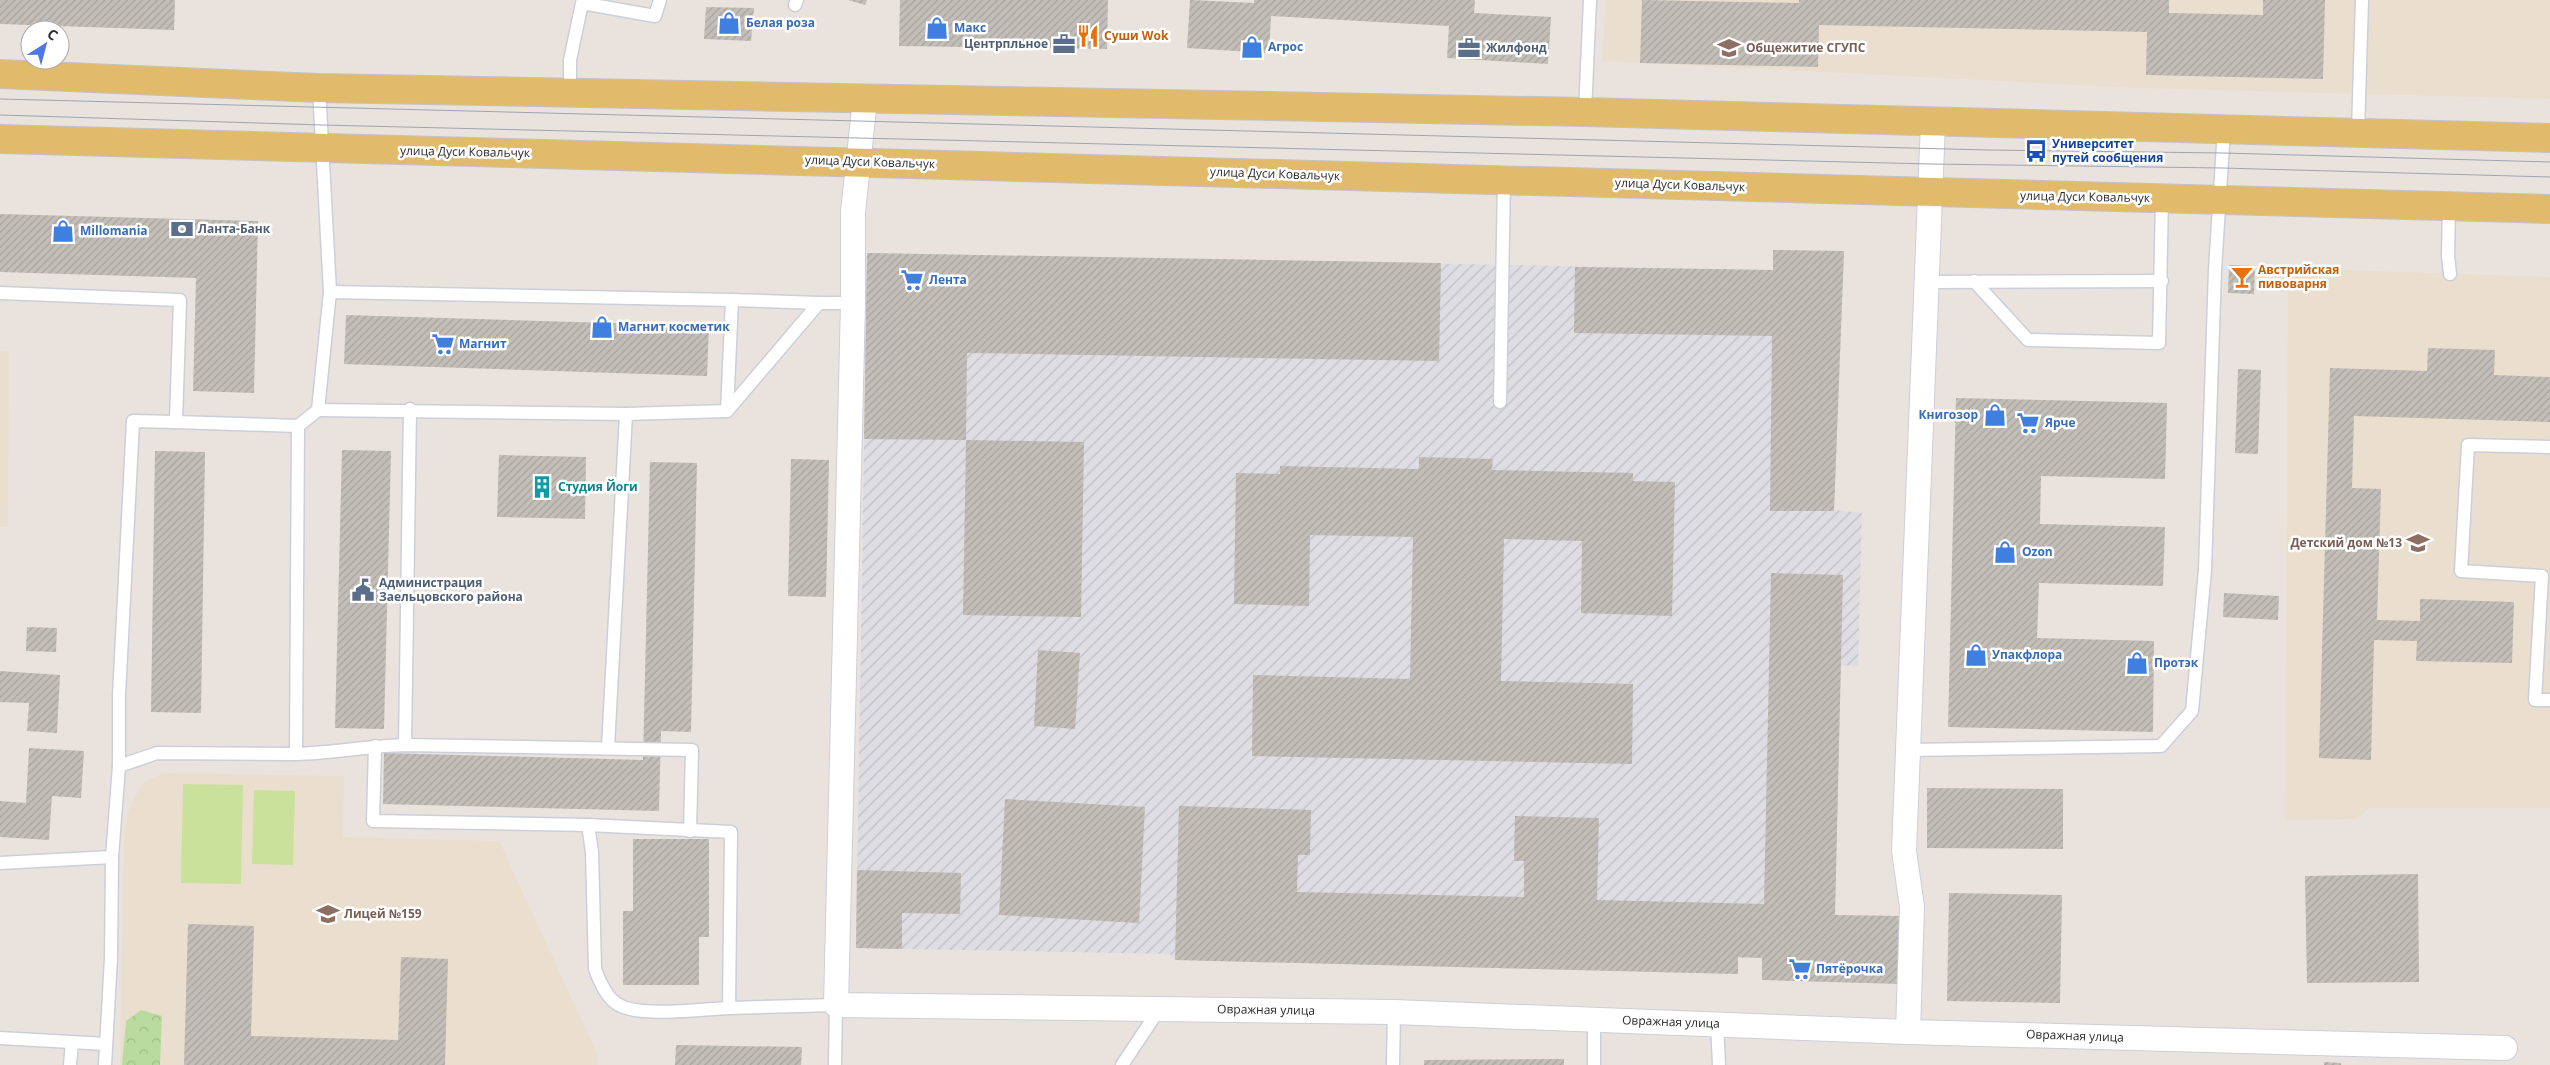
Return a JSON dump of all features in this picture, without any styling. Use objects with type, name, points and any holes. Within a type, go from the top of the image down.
[{"type":"main road","points":[[0,74],[320,88],[1585,112],[2550,138]]},
{"type":"main road","name":"улица Дуси Ковальчук","points":[[0,139],[2550,209]]},
{"type":"street","points":[[836,1005],[853,303],[853,212],[865,99]]},
{"type":"street","points":[[1908,1032],[1912,907],[1904,852],[1933,122]]},
{"type":"street","name":"Овражная улица","points":[[836,1005],[1394,1012],[1908,1032],[2505,1048]]},
{"type":"lane","points":[[570,93],[570,60],[582,2],[655,16],[660,0]]},
{"type":"lane","points":[[1585,112],[1590,0]]},
{"type":"lane","points":[[2358,132],[2362,0]]},
{"type":"lane","points":[[318,410],[330,292],[320,88]]},
{"type":"lane","points":[[1908,750],[2161,746],[2192,711],[2206,570],[2215,270],[2224,129]]},
{"type":"lane","points":[[1500,402],[1504,180]]},
{"type":"lane","points":[[1974,281],[2028,340],[2159,343],[2162,281],[2162,198]]},
{"type":"lane","points":[[2449,206],[2448,256],[2450,274]]},
{"type":"lane","points":[[1928,282],[2162,281]]},
{"type":"lane","points":[[330,292],[732,300],[819,304],[853,303]]},
{"type":"lane","points":[[0,293],[180,300],[176,422]]},
{"type":"lane","points":[[727,411],[732,300]]},
{"type":"lane","points":[[105,1065],[111,958],[112,857],[119,766],[119,696],[133,421],[298,426],[318,410],[410,409],[626,414],[727,411],[819,304]]},
{"type":"lane","points":[[405,745],[410,409]]},
{"type":"lane","points":[[608,747],[626,414]]},
{"type":"lane","points":[[296,754],[298,426]]},
{"type":"lane","points":[[2550,447],[2468,444],[2461,571],[2542,576],[2535,700],[2550,700]]},
{"type":"lane","points":[[119,766],[157,753],[334,753],[374,746],[405,745],[608,747],[692,750],[690,831]]},
{"type":"lane","points":[[374,746],[373,821],[588,825],[731,832],[729,1008]]},
{"type":"lane","points":[[588,825],[592,852],[595,969],[602,988],[620,1006],[644,1011],[836,1005],[835,1065]]},
{"type":"lane","points":[[0,863],[112,857]]},
{"type":"lane","points":[[1122,1065],[1160,1008]]},
{"type":"lane","points":[[1393,1065],[1394,1012]]},
{"type":"lane","points":[[1594,1020],[1594,1065]]},
{"type":"lane","points":[[1716,1024],[1719,1065]]},
{"type":"lane","points":[[0,1038],[106,1044]]},
{"type":"lane","points":[[70,1065],[72,1042]]},
{"type":"shaded area","points":[[1606,0],[2550,0],[2550,99],[2138,88],[1602,61]]},
{"type":"shaded area","points":[[1844,251],[1834,510],[1862,513],[1858,666],[1841,665],[1835,915],[1764,913],[1762,958],[1738,958],[1738,974],[1175,960],[1170,954],[856,948],[867,253],[1773,270]]},
{"type":"shaded area","name":"Детский дом №13","points":[[2288,268],[2550,277],[2550,808],[2370,808],[2357,819],[2285,820]]},
{"type":"shaded area","points":[[0,351],[9,351],[8,527],[0,527]]},
{"type":"shaded area","name":"Лицей №159","points":[[163,773],[344,776],[343,837],[499,841],[597,1053],[597,1065],[120,1065],[124,831],[129,809],[136,795],[145,782]]},
{"type":"green space","points":[[183,784],[243,785],[241,884],[181,883]]},
{"type":"green space","points":[[254,790],[295,791],[293,865],[252,864]]},
{"type":"green space","points":[[141,1010],[162,1016],[160,1065],[122,1065],[126,1021]]},
{"type":"building","points":[[0,0],[175,0],[174,30],[70,26],[70,20],[20,20],[20,25],[0,24]]},
{"type":"building","points":[[848,0],[867,0],[865,5]]},
{"type":"building","points":[[900,0],[1108,0],[1107,49],[899,46]]},
{"type":"building","points":[[1190,0],[1254,3],[1254,0],[1475,0],[1474,13],[1551,17],[1548,64],[1447,58],[1449,26],[1271,16],[1269,53],[1187,48]]},
{"type":"building","name":"Общежитие СГУПС","points":[[1642,0],[1799,3],[1799,0],[2169,0],[2169,13],[2263,15],[2263,0],[2325,0],[2323,79],[2146,75],[2147,32],[1819,25],[1818,67],[1640,63]]},
{"type":"building","name":"Белая роза","points":[[706,7],[754,8],[751,41],[704,39]]},
{"type":"building","points":[[0,214],[258,221],[254,393],[193,391],[196,278],[0,272]]},
{"type":"building","points":[[1773,250],[1844,251],[1834,511],[1770,511],[1772,336],[1574,333],[1575,267],[1773,270]]},
{"type":"building","points":[[867,253],[1441,263],[1439,361],[967,353],[966,440],[864,439]]},
{"type":"building","points":[[2229,265],[2255,266],[2254,294],[2228,293]]},
{"type":"building","points":[[346,315],[709,326],[707,376],[344,364]]},
{"type":"building","points":[[2428,348],[2495,350],[2494,375],[2550,377],[2550,422],[2354,416],[2352,488],[2381,489],[2377,620],[2420,621],[2420,599],[2514,602],[2512,663],[2416,661],[2417,641],[2374,640],[2371,760],[2319,758],[2330,368],[2427,371]]},
{"type":"building","points":[[2238,369],[2261,370],[2258,454],[2235,453]]},
{"type":"building","points":[[1956,398],[2167,403],[2165,479],[2041,476],[2040,524],[2165,527],[2163,586],[2039,583],[2037,638],[2154,641],[2153,732],[1948,727]]},
{"type":"building","points":[[966,440],[1084,442],[1081,617],[963,615]]},
{"type":"building","name":"Администрация Заельцовского района","points":[[342,450],[391,451],[384,729],[335,728]]},
{"type":"building","points":[[155,451],[205,452],[201,713],[151,712]]},
{"type":"building","name":"Студия Йоги","points":[[499,455],[586,457],[585,519],[497,517]]},
{"type":"building","points":[[1419,457],[1493,459],[1492,470],[1633,473],[1633,481],[1675,482],[1672,616],[1581,613],[1582,541],[1504,539],[1501,681],[1633,684],[1632,764],[1252,756],[1253,675],[1410,679],[1413,537],[1310,535],[1309,606],[1234,604],[1236,473],[1280,474],[1280,466],[1419,469]]},
{"type":"building","points":[[791,459],[829,460],[826,597],[788,596]]},
{"type":"building","points":[[650,462],[697,463],[691,732],[661,731],[659,811],[383,804],[384,753],[643,760]]},
{"type":"building","points":[[1771,573],[1843,575],[1835,915],[1903,916],[1901,984],[1762,980],[1762,958],[1738,957],[1738,974],[1175,960],[1179,806],[1311,810],[1310,855],[1298,855],[1297,892],[1524,897],[1524,861],[1514,861],[1515,816],[1599,818],[1597,900],[1764,904]]},
{"type":"building","points":[[2224,593],[2279,596],[2278,620],[2223,617]]},
{"type":"building","points":[[27,627],[57,628],[56,652],[26,651]]},
{"type":"building","points":[[1038,650],[1080,653],[1075,729],[1034,726]]},
{"type":"building","points":[[0,671],[60,675],[57,733],[27,731],[29,703],[0,702]]},
{"type":"building","points":[[29,748],[84,751],[81,798],[52,796],[49,840],[0,837],[0,801],[26,803]]},
{"type":"building","points":[[1927,788],[2063,789],[2063,849],[1927,848]]},
{"type":"building","points":[[1005,799],[1145,807],[1139,923],[999,915]]},
{"type":"building","points":[[633,839],[709,839],[709,937],[699,937],[699,985],[623,985],[623,911],[633,911]]},
{"type":"building","points":[[857,870],[961,873],[960,914],[902,913],[902,949],[856,948]]},
{"type":"building","points":[[2418,874],[2419,982],[2307,983],[2305,876]]},
{"type":"building","points":[[1949,893],[2062,895],[2060,1003],[1947,1001]]},
{"type":"building","points":[[188,924],[254,926],[251,1036],[398,1040],[401,957],[448,959],[445,1065],[184,1065]]},
{"type":"building","points":[[676,1045],[802,1047],[801,1065],[675,1065]]},
{"type":"building","points":[[1564,1059],[1564,1065],[1424,1065],[1424,1060]]},
{"type":"building","points":[[2324,1062],[2341,1063],[2341,1065],[2324,1065]]},
{"type":"tram line","points":[[0,99],[1988,150],[2223,153],[2550,162]]},
{"type":"tram line","points":[[0,115],[322,125],[2550,177]]},
{"type":"place","name":"Белая роза","points":[[729,23]]},
{"type":"place","name":"Макс","points":[[937,28]]},
{"type":"place","name":"Суши Wok","points":[[1088,36]]},
{"type":"place","name":"Центрпльное","points":[[1064,44]]},
{"type":"place","name":"Агрос","points":[[1252,47]]},
{"type":"place","name":"Жилфонд","points":[[1469,48]]},
{"type":"place","name":"Общежитие СГУПС","points":[[1729,48]]},
{"type":"place","name":"Университет путей сообщения","points":[[2036,151]]},
{"type":"place","name":"Ланта-Банк","points":[[182,229]]},
{"type":"place","name":"Millomania","points":[[63,231]]},
{"type":"place","name":"Австрийская пивоварня","points":[[2242,277]]},
{"type":"place","name":"Лента","points":[[912,280]]},
{"type":"place","name":"Магнит косметик","points":[[602,327]]},
{"type":"place","name":"Магнит","points":[[443,344]]},
{"type":"place","name":"Книгозор","points":[[1995,415]]},
{"type":"place","name":"Ярче","points":[[2028,423]]},
{"type":"place","name":"Студия Йоги","points":[[542,487]]},
{"type":"place","name":"Детский дом №13","points":[[2418,543]]},
{"type":"place","name":"Ozon","points":[[2005,552]]},
{"type":"place","name":"Администрация Заельцовского района","points":[[363,590]]},
{"type":"place","name":"Упакфлора","points":[[1976,655]]},
{"type":"place","name":"Протэк","points":[[2137,663]]},
{"type":"place","name":"Лицей №159","points":[[328,914]]},
{"type":"place","name":"Пятёрочка","points":[[1800,969]]}]
